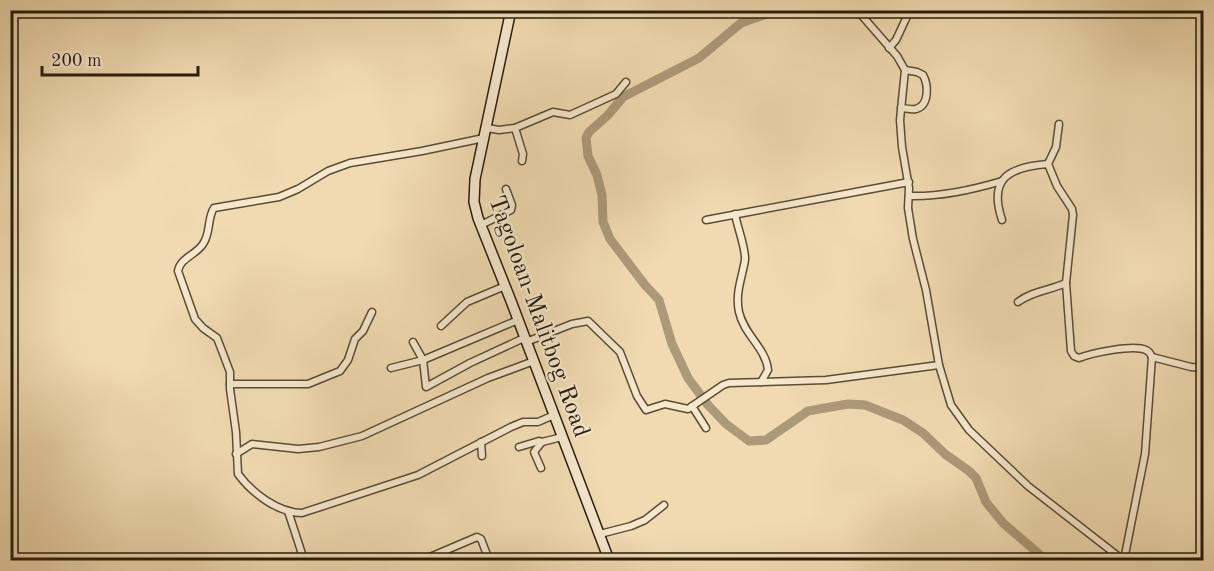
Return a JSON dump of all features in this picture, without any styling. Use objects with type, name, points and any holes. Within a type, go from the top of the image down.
[{"type":"main road","name":"Tagoloan-Malitbog Road","points":[[511,10],[473,190],[474,202],[609,561]]},
{"type":"street","points":[[857,10],[905,70],[901,108],[903,147],[909,182],[907,205],[926,290],[939,365],[951,405],[969,430],[1028,486],[1123,561],[1145,454],[1152,357],[1143,349],[1111,350],[1079,358],[1074,356],[1070,344],[1066,283],[1073,212],[1057,186],[1048,164],[1056,147],[1059,124]]},
{"type":"street","points":[[889,48],[896,40],[910,10]]},
{"type":"street","points":[[901,108],[918,108],[925,101],[927,93],[923,75],[905,70]]},
{"type":"street","points":[[487,128],[499,130],[515,128],[553,111],[568,115],[616,94],[626,82]]},
{"type":"street","points":[[515,128],[523,154],[522,161]]},
{"type":"street","points":[[484,138],[350,163],[328,171],[298,189],[279,197],[214,208],[203,244],[181,263],[178,271],[195,319],[218,341],[230,372],[236,432],[236,468],[244,482],[261,497],[288,512],[302,513],[418,475],[523,422],[534,423],[554,415]]},
{"type":"street","points":[[909,196],[944,194],[980,188],[1002,181],[1012,172],[1048,164]]},
{"type":"street","points":[[1002,181],[996,196],[1002,220]]},
{"type":"street","points":[[706,220],[909,182]]},
{"type":"street","points":[[481,225],[511,210],[512,205],[506,189]]},
{"type":"street","points":[[735,214],[745,257],[740,276],[738,307],[745,330],[766,359],[768,370],[761,382]]},
{"type":"street","points":[[1018,302],[1027,296],[1066,283]]},
{"type":"street","points":[[441,326],[467,302],[505,286]]},
{"type":"street","points":[[230,384],[308,384],[340,371],[348,360],[355,339],[363,331],[372,312]]},
{"type":"street","points":[[391,368],[423,360],[518,321]]},
{"type":"street","points":[[413,342],[423,360],[426,387],[470,363],[525,340],[588,321],[620,352],[637,396],[646,410],[665,404],[686,409],[725,384],[826,380],[939,365]]},
{"type":"street","points":[[1152,357],[1203,368]]},
{"type":"street","points":[[236,454],[252,444],[298,449],[319,447],[362,436],[466,388],[534,361]]},
{"type":"street","points":[[692,406],[706,428]]},
{"type":"street","points":[[519,447],[562,437]]},
{"type":"street","points":[[481,442],[482,456]]},
{"type":"street","points":[[542,442],[534,452],[542,468]]},
{"type":"street","points":[[600,534],[645,520],[664,505]]},
{"type":"street","points":[[288,512],[304,561]]},
{"type":"street","points":[[423,561],[477,537],[481,539],[487,560]]},
{"type":"shaded area","points":[[10,167],[16,243],[16,283],[11,319]]},
{"type":"waterway","points":[[778,10],[741,23],[699,58],[623,97],[589,132],[586,138],[588,156],[597,175],[602,195],[603,222],[610,239],[659,300],[672,344],[688,378],[726,424],[749,441],[766,440],[808,411],[848,404],[865,405],[903,420],[923,433],[945,454],[969,471],[976,478],[986,502],[1003,523],[1046,560]]}]
